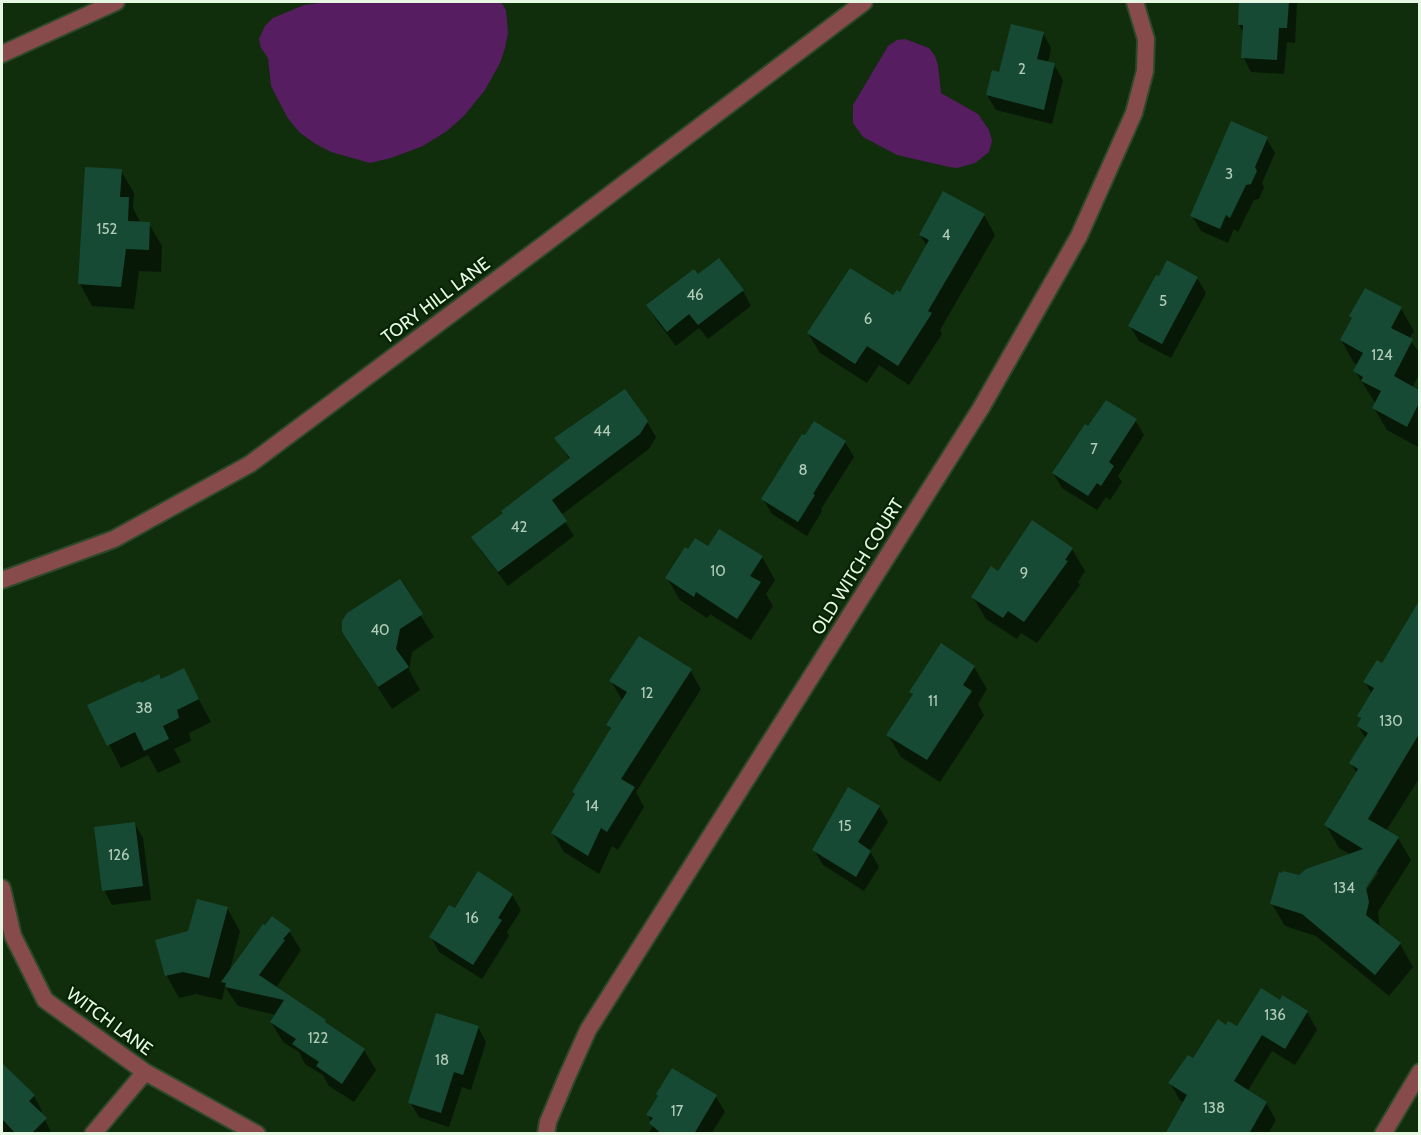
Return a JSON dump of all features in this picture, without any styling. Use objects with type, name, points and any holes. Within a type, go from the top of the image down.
[{"type":"street","points":[[2,54],[116,2]]},
{"type":"street","name":"TORY HILL LANE","points":[[2,580],[114,538],[250,464],[864,2]]},
{"type":"street","name":"OLD WITCH COURT","points":[[546,1134],[548,1122],[588,1030],[981,408],[1079,237],[1134,112],[1145,71],[1146,39],[1136,2]]},
{"type":"street","name":"WITCH LANE","points":[[2,888],[13,936],[45,1000],[145,1072],[257,1134]]},
{"type":"street","points":[[93,1134],[145,1072]]},
{"type":"street","points":[[1383,1134],[1419,1072]]},
{"type":"shaded area","points":[[329,2],[501,2],[506,10],[508,33],[505,48],[500,63],[485,90],[464,116],[447,131],[423,146],[370,163],[331,152],[299,132],[287,117],[271,86],[268,58],[261,48],[259,39],[265,26],[273,18],[304,5]]},
{"type":"shaded area","points":[[905,39],[929,48],[938,65],[941,93],[978,114],[989,130],[992,141],[989,152],[975,163],[957,168],[897,155],[863,137],[853,123],[853,105],[888,46],[897,40]]},
{"type":"building","points":[[1239,2],[1289,2],[1287,28],[1279,28],[1277,60],[1241,58],[1243,25],[1238,25]]},
{"type":"building","points":[[1011,24],[1044,32],[1037,59],[1055,63],[1044,110],[986,95],[992,70],[999,72]]},
{"type":"building","points":[[1231,121],[1268,137],[1255,167],[1257,171],[1251,184],[1246,185],[1230,218],[1226,215],[1220,229],[1190,216]]},
{"type":"building","points":[[85,167],[122,169],[120,197],[129,197],[128,221],[150,222],[149,250],[126,249],[121,287],[78,284]]},
{"type":"building","points":[[943,191],[985,214],[928,311],[932,313],[898,366],[867,346],[855,364],[807,333],[850,268],[893,295],[897,290],[900,292],[929,240],[919,235]]},
{"type":"building","points":[[719,258],[744,290],[698,325],[689,314],[667,332],[646,305],[694,269],[698,274]]},
{"type":"building","points":[[1167,260],[1198,277],[1162,344],[1128,326],[1156,275],[1159,276]]},
{"type":"building","points":[[1365,288],[1402,307],[1391,328],[1413,339],[1394,376],[1419,390],[1419,403],[1407,427],[1372,408],[1381,391],[1361,381],[1363,377],[1353,371],[1363,353],[1340,340],[1352,318],[1349,316]]},
{"type":"building","points":[[625,389],[648,421],[640,434],[552,500],[567,521],[498,572],[471,537],[570,458],[554,438]]},
{"type":"building","points":[[1106,400],[1137,419],[1109,462],[1114,466],[1101,486],[1097,483],[1088,496],[1052,473],[1085,424],[1088,426]]},
{"type":"building","points":[[814,421],[846,441],[798,522],[761,499],[802,434],[805,435]]},
{"type":"building","points":[[1032,520],[1073,548],[1065,560],[1068,561],[1024,622],[1008,611],[1003,618],[971,597],[991,566],[998,571]]},
{"type":"building","points":[[719,529],[763,556],[750,576],[761,582],[737,619],[696,592],[694,597],[665,578],[685,547],[688,549],[695,538],[708,546]]},
{"type":"building","points":[[400,579],[423,614],[400,629],[396,649],[409,667],[378,687],[344,635],[342,621],[347,613]]},
{"type":"building","points":[[1419,601],[1419,734],[1368,819],[1399,837],[1366,888],[1369,902],[1366,915],[1401,943],[1375,975],[1302,914],[1270,904],[1279,872],[1299,875],[1306,869],[1363,849],[1324,825],[1358,769],[1349,763],[1368,733],[1357,726],[1361,718],[1357,716],[1374,688],[1363,682],[1377,660],[1382,663]]},
{"type":"building","points":[[639,636],[692,669],[621,779],[635,787],[607,832],[601,828],[588,856],[551,833],[575,794],[572,792],[611,728],[606,725],[627,692],[609,681]]},
{"type":"building","points":[[941,643],[975,666],[963,685],[972,691],[927,760],[886,735],[913,694],[909,692]]},
{"type":"building","points":[[184,668],[199,699],[177,710],[179,718],[163,726],[169,739],[144,751],[135,732],[107,746],[87,705],[140,681],[141,683],[159,674],[161,679]]},
{"type":"building","points":[[848,787],[880,806],[858,842],[871,851],[856,877],[812,850]]},
{"type":"building","points":[[135,822],[143,886],[102,891],[94,827]]},
{"type":"building","points":[[478,871],[513,894],[498,918],[502,920],[473,965],[429,937],[449,905],[455,908]]},
{"type":"building","points":[[197,899],[228,907],[209,978],[183,972],[165,976],[155,940],[188,931]]},
{"type":"building","points":[[272,916],[291,930],[259,975],[365,1049],[342,1084],[316,1066],[319,1062],[292,1044],[296,1039],[270,1022],[284,1000],[225,987],[226,983],[221,982],[263,924],[265,925]]},
{"type":"building","points":[[1261,988],[1280,1000],[1282,995],[1308,1011],[1285,1049],[1262,1035],[1234,1081],[1267,1102],[1249,1134],[1165,1134],[1187,1095],[1168,1083],[1188,1055],[1193,1058],[1218,1019],[1226,1025],[1228,1021],[1237,1026]]},
{"type":"building","points":[[436,1013],[479,1026],[463,1075],[454,1072],[441,1113],[408,1103]]},
{"type":"building","points":[[2,1063],[35,1095],[29,1101],[47,1118],[31,1134],[16,1134],[2,1119]]},
{"type":"building","points":[[672,1068],[717,1095],[694,1134],[662,1134],[649,1123],[653,1118],[646,1115]]}]
